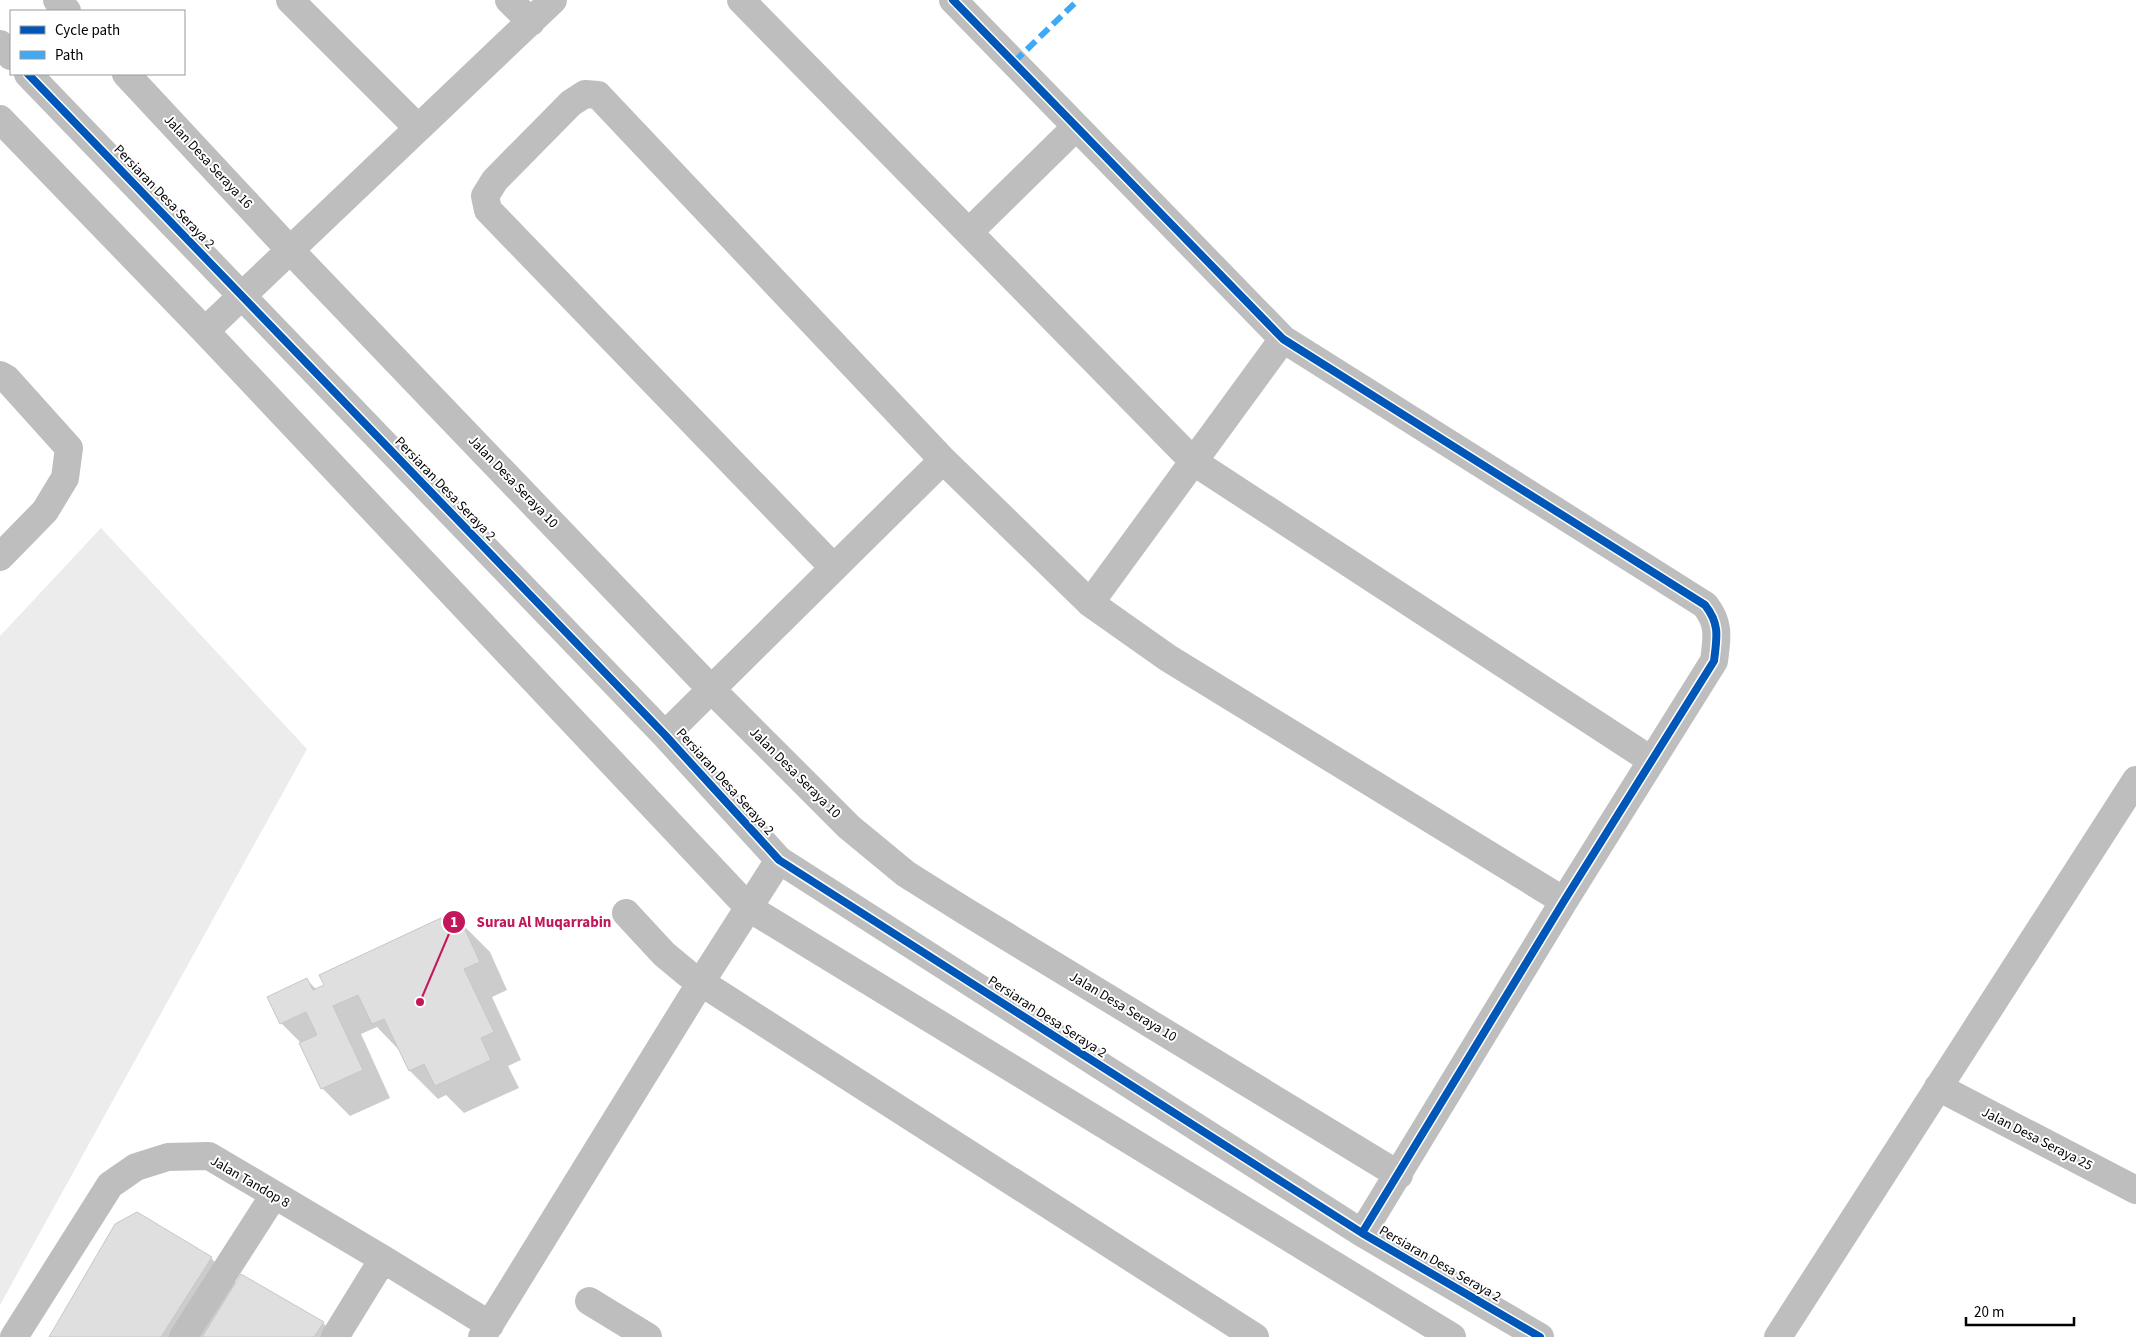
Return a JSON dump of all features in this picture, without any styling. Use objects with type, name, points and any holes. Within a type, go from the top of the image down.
[{"type":"street","points":[[57,0],[66,10]]},
{"type":"street","points":[[290,0],[418,128]]},
{"type":"street","points":[[509,0],[531,22]]},
{"type":"street","points":[[205,331],[553,0]]},
{"type":"street","points":[[741,0],[1194,462],[1651,760]]},
{"type":"street","points":[[952,0],[1283,339],[1704,605],[1713,615],[1718,633],[1714,661],[1564,901],[1362,1233]]},
{"type":"street","points":[[0,44],[10,55]]},
{"type":"street","name":"Persiaran Desa Seraya 2","points":[[29,75],[665,735],[780,860],[1362,1233],[1540,1337]]},
{"type":"street","name":"Jalan Desa Seraya 16","points":[[127,75],[290,250]]},
{"type":"street","points":[[834,568],[488,210],[485,196],[496,180],[571,103],[585,94],[598,96],[943,460],[1090,603],[1168,658],[1564,901]]},
{"type":"street","points":[[0,119],[205,331],[749,908],[1452,1337]]},
{"type":"street","points":[[969,232],[1076,127]]},
{"type":"street","name":"Jalan Desa Seraya 10","points":[[290,250],[712,689],[849,827],[906,874],[1399,1175]]},
{"type":"street","points":[[1090,603],[1283,339]]},
{"type":"street","points":[[0,375],[7,379],[69,448],[65,478],[45,511],[0,557]]},
{"type":"street","points":[[665,735],[943,460]]},
{"type":"street","points":[[1778,1337],[1938,1087],[2132,797]]},
{"type":"street","points":[[486,1331],[700,982],[780,860]]},
{"type":"street","points":[[626,913],[664,954],[700,982],[1255,1337]]},
{"type":"street","name":"Jalan Desa Seraya 25","points":[[1938,1087],[2136,1190]]},
{"type":"street","name":"Jalan Tandop 8","points":[[14,1337],[110,1185],[136,1167],[168,1156],[209,1156],[383,1259],[486,1331]]},
{"type":"street","points":[[183,1337],[274,1195]]},
{"type":"street","points":[[335,1337],[383,1259]]},
{"type":"street","points":[[589,1301],[648,1337]]},
{"type":"shaded area","points":[[101,528],[307,749],[0,1305],[0,636]]},
{"type":"building","points":[[441,918],[447,930],[462,923],[480,962],[464,969],[494,1032],[481,1038],[491,1060],[435,1086],[424,1064],[409,1071],[384,1019],[372,1024],[358,995],[333,1006],[363,1070],[321,1089],[299,1043],[317,1035],[306,1012],[280,1024],[267,997],[307,978],[313,990],[324,985],[319,975]]},
{"type":"building","points":[[137,1212],[212,1257],[161,1337],[49,1337],[115,1224]]},
{"type":"building","points":[[241,1274],[324,1322],[314,1337],[202,1337]]},
{"type":"marked path","points":[[1014,62],[1078,0]]},
{"type":"cycle path","points":[[953,0],[1283,339],[1705,605],[1713,618],[1716,631],[1714,661],[1564,901],[1362,1233]]},
{"type":"cycle path","points":[[29,75],[665,735],[779,860],[1362,1233],[1540,1337]]},
{"type":"place","name":"Surau Al Muqarrabin","points":[[420,1002]]}]
